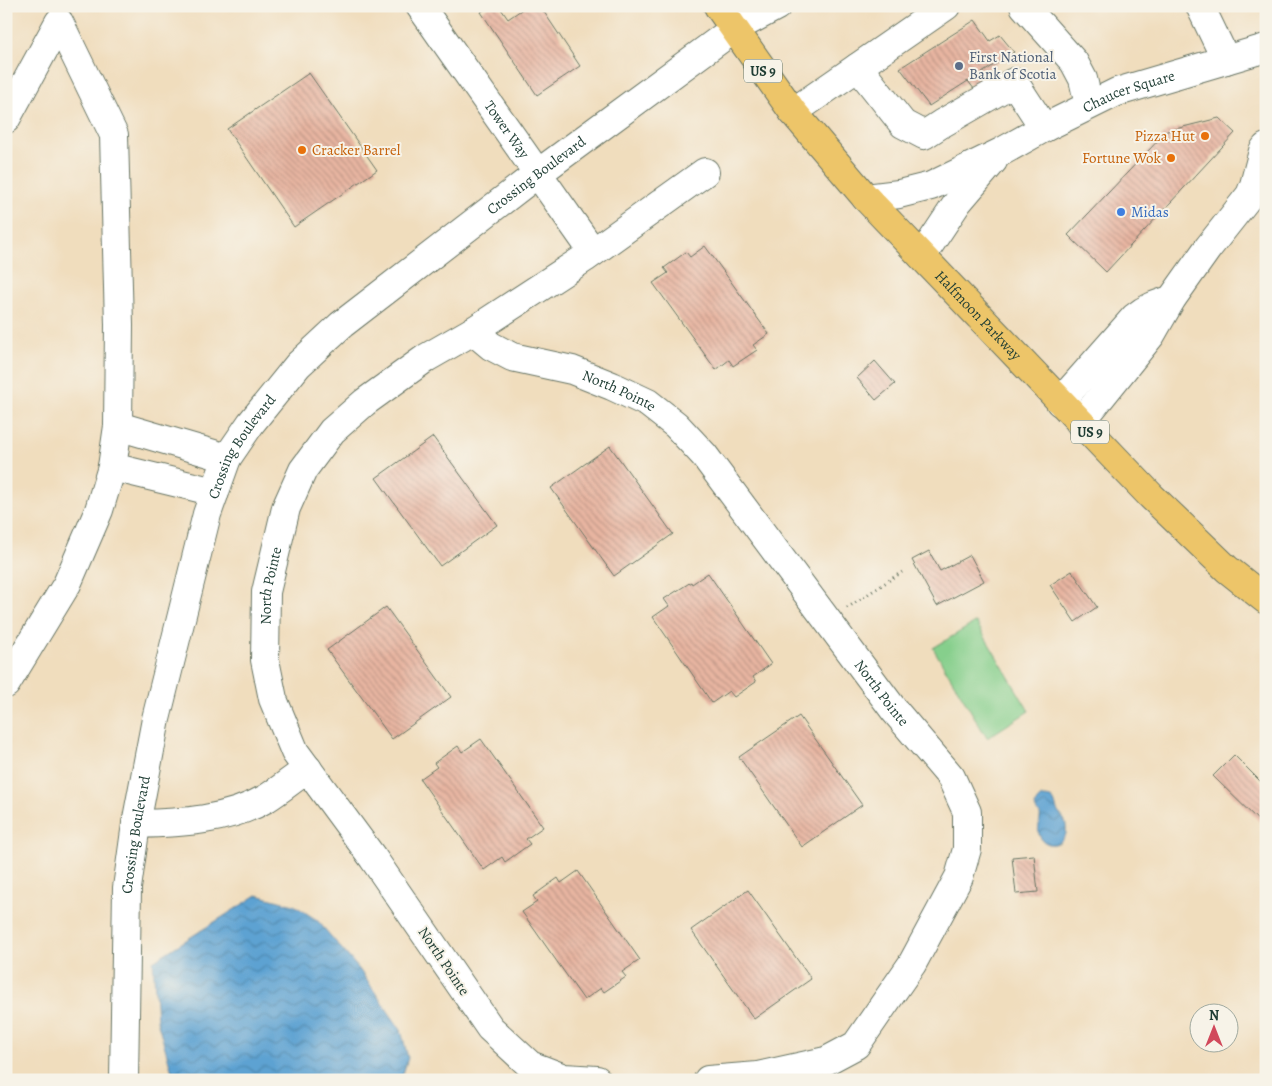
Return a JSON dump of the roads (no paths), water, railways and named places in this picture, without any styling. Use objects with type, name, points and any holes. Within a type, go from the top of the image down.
[{"type":"main road","name":"Halfmoon Parkway","points":[[718,6],[793,112],[866,198],[1165,510],[1227,569],[1266,600]]},
{"type":"street","name":"Tower Way","points":[[420,6],[593,252]]},
{"type":"street","name":"Crossing Boulevard","points":[[124,1080],[127,888],[136,824],[156,719],[207,514],[226,458],[251,423],[298,365],[341,325],[537,174],[734,29],[778,6]]},
{"type":"street","points":[[793,112],[946,6]]},
{"type":"street","points":[[1024,6],[1074,62],[1083,79],[1089,105]]},
{"type":"street","points":[[1200,6],[1226,60]]},
{"type":"street","points":[[6,119],[54,14]]},
{"type":"street","points":[[6,684],[66,586],[99,510],[112,467],[118,426],[118,316],[114,135],[54,14]]},
{"type":"street","name":"Chaucer Square","points":[[866,198],[899,194],[931,186],[1117,92],[1266,48]]},
{"type":"street","points":[[858,68],[903,124],[924,135],[1014,82],[1044,128]]},
{"type":"street","points":[[1080,423],[1151,335],[1171,300],[1250,194],[1266,146]]},
{"type":"street","name":"Chaucer Square","points":[[922,256],[958,202],[1001,152]]},
{"type":"street","name":"North Pointe","points":[[597,1080],[564,1078],[530,1065],[490,1028],[373,858],[295,752],[272,699],[265,660],[266,592],[286,508],[303,470],[332,431],[365,402],[426,358],[473,331],[593,252],[706,172]]},
{"type":"street","points":[[1060,402],[1135,317],[1153,306],[1171,300]]},
{"type":"street","name":"North Pointe","points":[[473,331],[491,346],[512,357],[572,370],[612,386],[648,403],[676,425],[704,455],[894,710],[951,777],[967,812],[967,849],[959,877],[912,964],[856,1045],[826,1061],[758,1076],[708,1080]]},
{"type":"street","points":[[118,426],[226,458]]},
{"type":"street","points":[[112,467],[214,492]]},
{"type":"street","points":[[136,824],[160,824],[207,819],[241,810],[266,798],[308,769]]},
{"type":"water","points":[[1042,797],[1052,799],[1065,822],[1066,834],[1060,842],[1055,844],[1046,843],[1039,834],[1040,814],[1036,810],[1035,805]]},
{"type":"water","points":[[257,895],[294,905],[317,920],[359,969],[401,1030],[408,1058],[401,1080],[174,1079],[157,1020],[153,961]]},
{"type":"place","name":"First National Bank of Scotia","points":[[959,66]]},
{"type":"place","name":"Pizza Hut","points":[[1205,136]]},
{"type":"place","name":"Cracker Barrel","points":[[302,150]]},
{"type":"place","name":"Fortune Wok","points":[[1171,158]]},
{"type":"place","name":"Midas","points":[[1121,212]]}]
